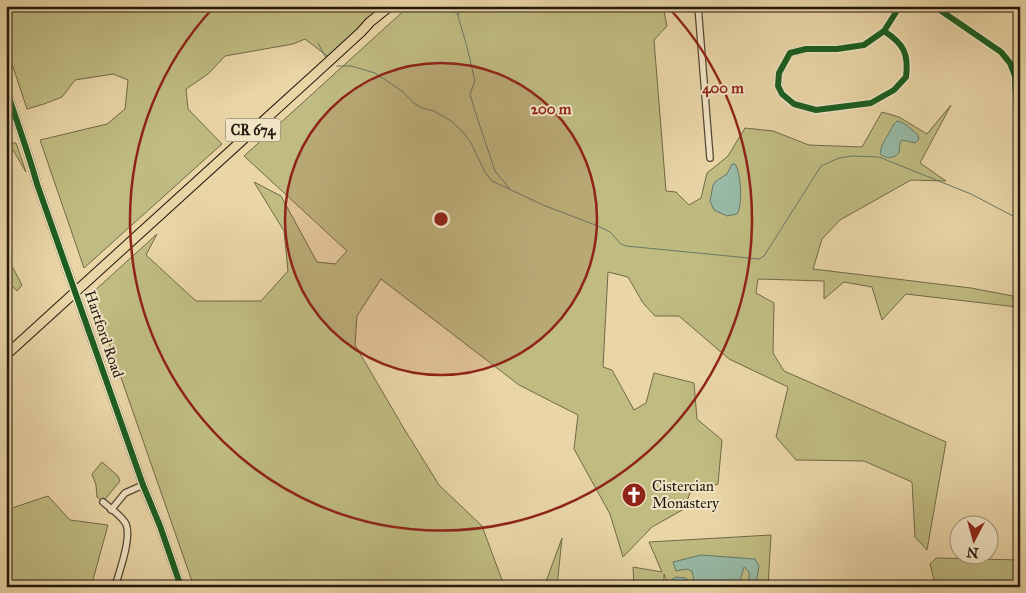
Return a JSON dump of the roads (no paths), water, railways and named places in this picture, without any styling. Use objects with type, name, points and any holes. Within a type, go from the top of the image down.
[{"type":"main road","name":"CR 674","points":[[6,355],[343,49],[370,22],[390,6]]},
{"type":"street","points":[[698,6],[710,158]]},
{"type":"street","points":[[884,31],[898,41],[905,50],[906,77],[894,90],[872,103],[816,110],[794,104],[782,94],[778,86],[779,73],[790,53],[806,49],[837,49],[864,45],[884,31],[900,6]]},
{"type":"street","points":[[934,6],[1001,52],[1010,63],[1015,76],[1020,165]]},
{"type":"street","name":"Hartford Road","points":[[6,88],[143,484],[181,587]]},
{"type":"street","points":[[111,510],[125,493],[143,484]]},
{"type":"street","points":[[103,502],[124,521],[128,531],[115,587]]},
{"type":"waterway","points":[[445,6],[458,15]]},
{"type":"waterway","points":[[460,6],[458,16],[475,81],[470,94],[495,171],[509,188]]},
{"type":"waterway","points":[[318,43],[326,58]]},
{"type":"waterway","points":[[337,66],[351,66],[375,73],[402,91],[415,104],[434,111],[451,121],[471,143],[485,172],[492,181],[543,205],[598,226],[610,232],[621,244],[626,246],[759,259],[764,256],[821,166],[839,158],[852,156],[879,157],[971,194],[1013,216]]},
{"type":"place","name":"Cistercian Monastery","points":[[634,495]]}]
